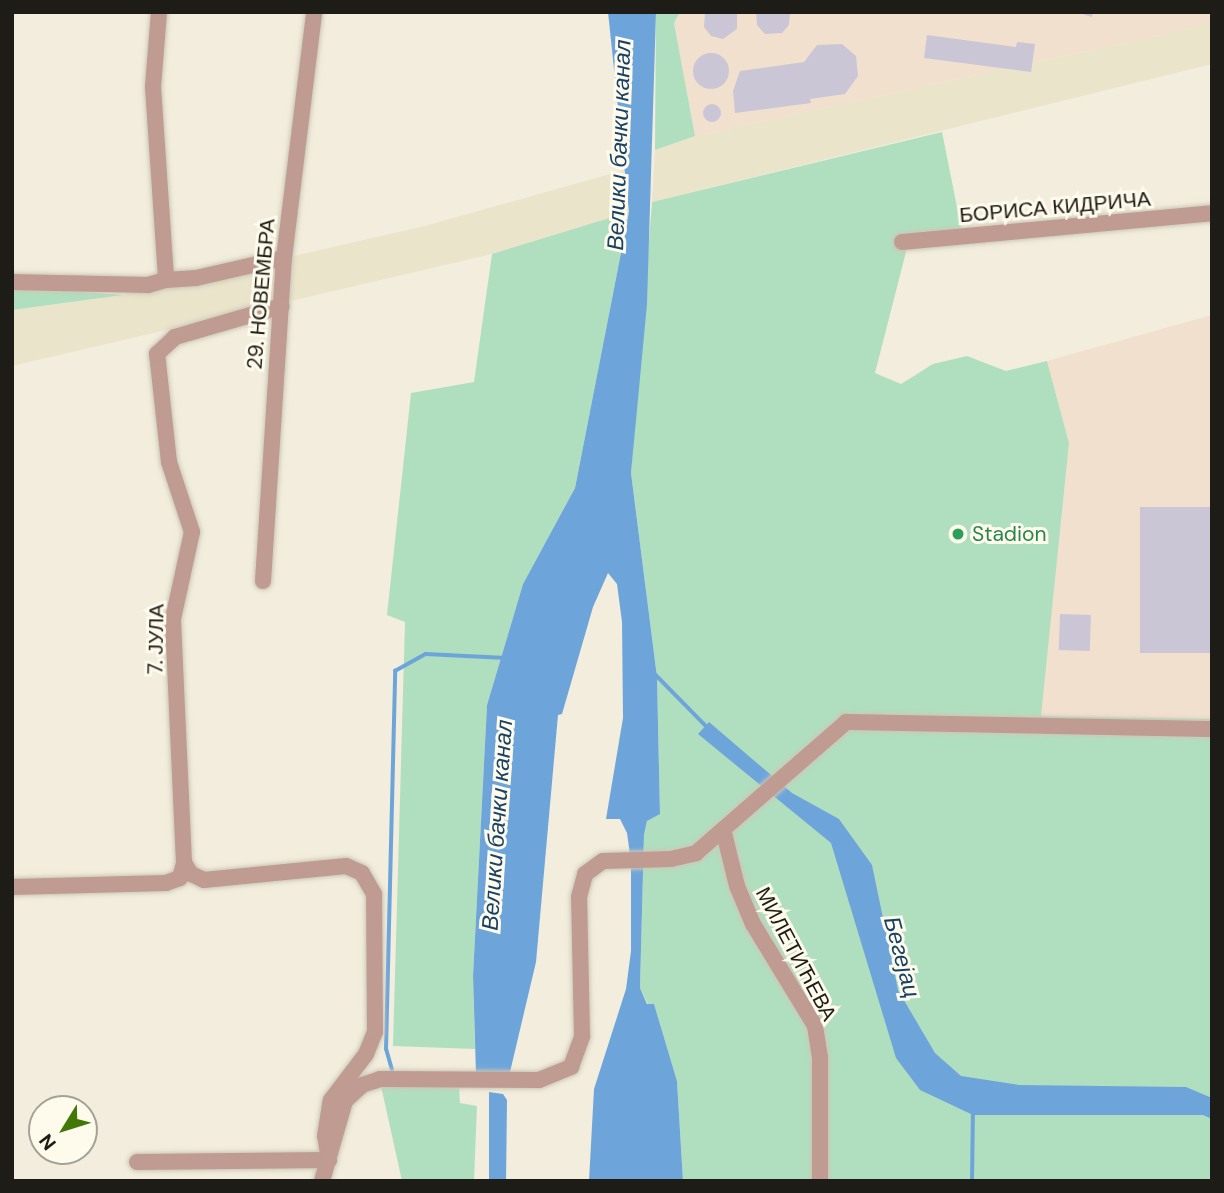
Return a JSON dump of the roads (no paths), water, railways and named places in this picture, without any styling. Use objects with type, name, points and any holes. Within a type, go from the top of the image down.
[{"type":"street","points":[[159,12],[153,87],[166,280]]},
{"type":"street","name":"29. НОВЕМБРА","points":[[263,581],[284,258],[314,12]]},
{"type":"street","name":"БОРИСА КИДРИЧА","points":[[902,242],[1212,213]]},
{"type":"street","points":[[12,282],[130,284],[196,278],[284,258]]},
{"type":"street","name":"7. ЈУЛА","points":[[184,863],[173,619],[192,532],[169,462],[157,354],[175,337],[282,306]]},
{"type":"street","points":[[322,1181],[345,1101],[354,1089],[380,1079],[539,1080],[570,1067],[582,1036],[583,878],[594,864],[619,860],[654,860],[696,853],[724,833],[846,722],[1212,729]]},
{"type":"street","name":"МИЛЕТИЋЕВА","points":[[724,833],[737,886],[753,924],[815,1026],[820,1057],[821,1181]]},
{"type":"street","points":[[184,863],[191,874],[204,880],[346,866],[362,873],[371,885],[375,1032],[366,1054],[331,1100],[325,1136],[329,1160]]},
{"type":"street","points":[[12,887],[166,883],[180,878],[184,863]]},
{"type":"street","points":[[137,1162],[329,1160]]},
{"type":"water","name":"Велики бачки канал","points":[[608,12],[656,12],[647,304],[631,473],[657,677],[660,814],[647,821],[644,835],[640,988],[647,1004],[654,1004],[677,1081],[683,1181],[589,1181],[594,1089],[626,989],[631,951],[631,862],[627,833],[620,819],[606,819],[623,718],[622,622],[617,584],[608,573],[593,607],[562,714],[558,715],[536,962],[510,1072],[476,1074],[473,976],[487,705],[523,584],[575,488],[629,212]]},
{"type":"water","points":[[709,722],[792,793],[839,819],[872,865],[898,990],[935,1053],[961,1076],[1019,1085],[1186,1087],[1212,1098],[1212,1119],[1203,1115],[973,1115],[920,1090],[896,1058],[831,843],[698,734]]},
{"type":"water","points":[[489,1092],[503,1094],[507,1100],[506,1181],[489,1181]]},
{"type":"waterway","points":[[392,1070],[386,1049],[395,671],[426,654],[506,658]]},
{"type":"waterway","name":"Бегејац","points":[[654,673],[708,728]]},
{"type":"waterway","points":[[972,1181],[973,1113]]},
{"type":"place","name":"Stadion","points":[[958,534]]}]
